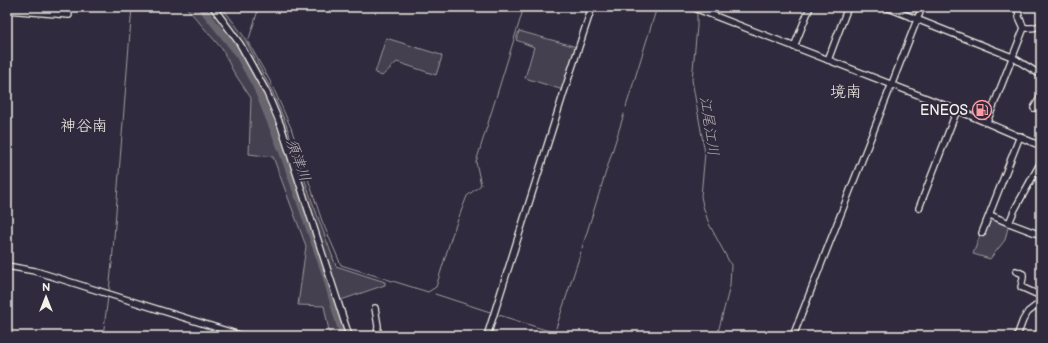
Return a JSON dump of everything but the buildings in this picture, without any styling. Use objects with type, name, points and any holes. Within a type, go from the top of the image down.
[{"type":"street","points":[[213,7],[240,44],[267,93],[281,126],[349,336]]},
{"type":"street","points":[[487,336],[592,7]]},
{"type":"street","points":[[794,48],[810,7]]},
{"type":"street","points":[[828,60],[848,7]]},
{"type":"street","points":[[886,7],[1012,56],[1041,75]]},
{"type":"street","points":[[793,336],[922,7]]},
{"type":"street","points":[[987,122],[1024,28],[1019,17],[1017,7]]},
{"type":"street","points":[[693,8],[703,10],[794,48],[987,122],[1041,146]]},
{"type":"street","points":[[7,10],[69,15]]},
{"type":"street","points":[[1024,28],[1034,28],[1041,24]]},
{"type":"street","points":[[1034,108],[1041,96]]},
{"type":"street","points":[[919,208],[956,110]]},
{"type":"street","points":[[982,233],[1020,136]]},
{"type":"street","points":[[1009,223],[1041,162]]},
{"type":"street","points":[[990,215],[1041,235]]},
{"type":"street","points":[[7,266],[35,271],[243,336]]},
{"type":"street","points":[[1016,271],[1023,274],[1021,286],[1041,296]]},
{"type":"street","points":[[1017,336],[1023,320],[1028,312],[1041,302]]},
{"type":"street","points":[[375,308],[378,326],[377,336]]},
{"type":"shaded area","points":[[186,7],[222,7],[243,35],[272,91],[285,121],[336,266],[385,282],[385,285],[341,300],[352,336],[330,336],[324,306],[298,305],[306,246],[273,157],[249,154],[251,98],[233,71],[222,49]]},
{"type":"shaded area","points":[[519,31],[577,47],[563,90],[525,78],[534,47],[516,40]]},
{"type":"shaded area","points":[[386,38],[441,55],[442,57],[436,75],[397,62],[382,76],[375,73]]},
{"type":"shaded area","points":[[988,214],[1009,223],[1005,240],[990,259],[973,254]]},
{"type":"waterway","points":[[109,291],[132,7]]},
{"type":"waterway","name":"須津川","points":[[201,7],[237,52],[256,86],[283,153],[325,273],[343,336]]},
{"type":"waterway","points":[[259,7],[248,42],[270,81],[291,128],[322,221],[341,265],[428,292],[436,287],[452,235],[467,196],[481,185],[476,162],[524,7]]},
{"type":"waterway","points":[[626,107],[657,7]]},
{"type":"waterway","name":"江尾江川","points":[[697,12],[692,80],[705,153],[701,196],[709,224],[731,265],[730,286],[717,336]]},
{"type":"waterway","points":[[582,248],[624,114]]},
{"type":"waterway","points":[[797,336],[832,244]]},
{"type":"waterway","points":[[556,328],[581,252]]},
{"type":"waterway","points":[[435,294],[490,312]]},
{"type":"waterway","points":[[103,336],[108,297]]},
{"type":"waterway","points":[[499,315],[555,333],[554,336]]},
{"type":"waterway","name":"江尾江川","points":[[718,334],[723,336]]},
{"type":"place","name":"ENEOS","points":[[982,110]]},
{"type":"district","name":"境南","points":[[846,92]]},
{"type":"district","name":"神谷南","points":[[84,126]]}]
